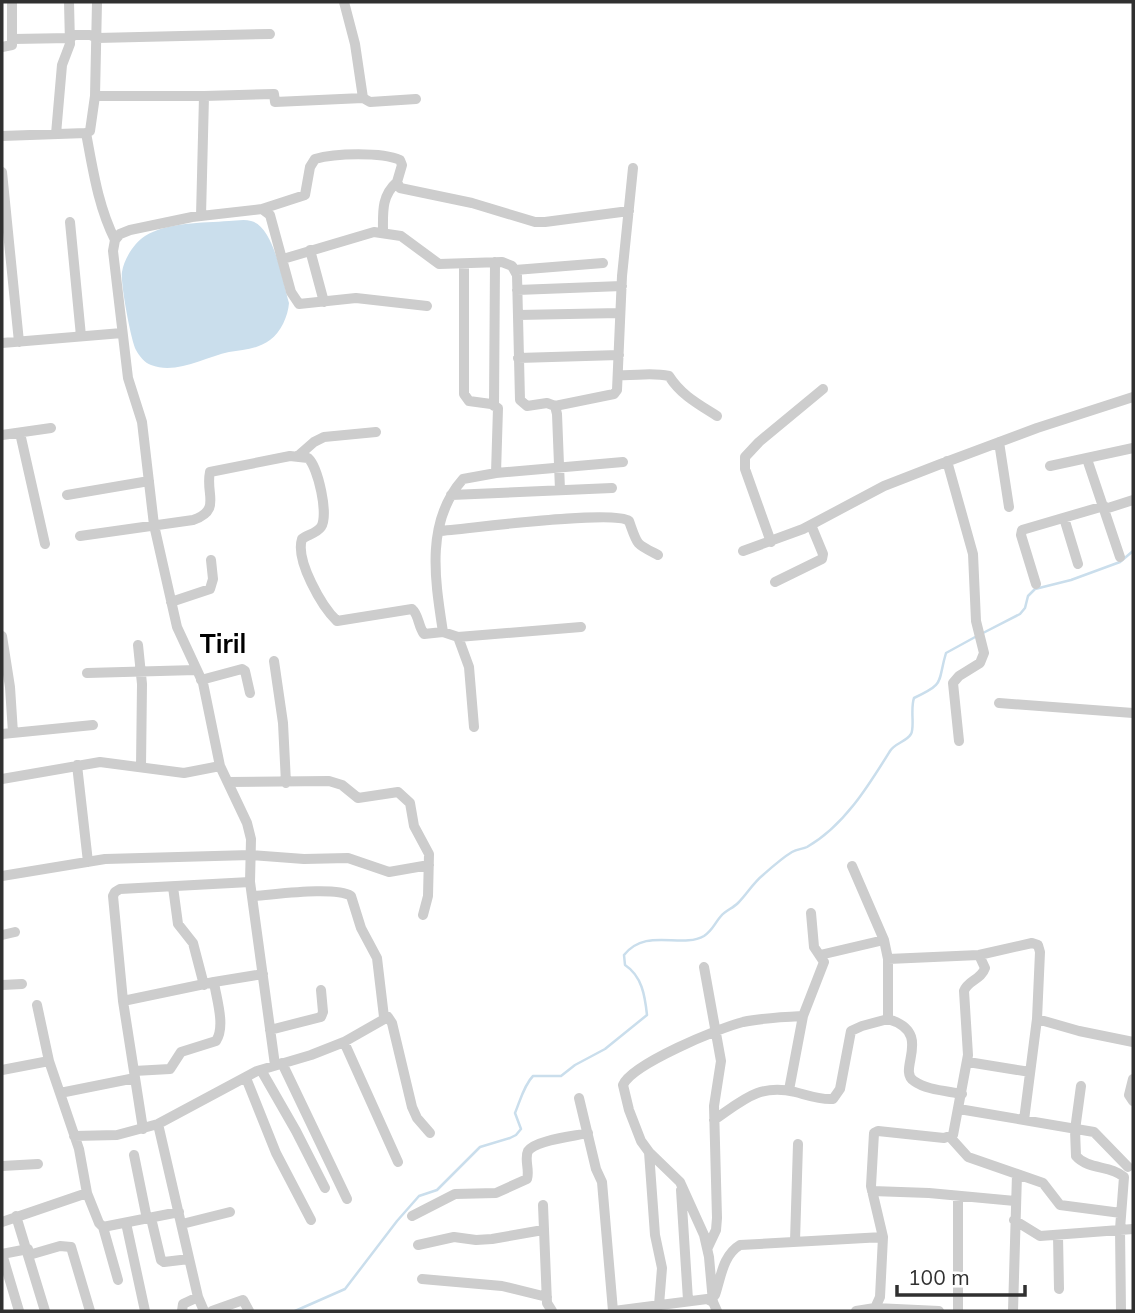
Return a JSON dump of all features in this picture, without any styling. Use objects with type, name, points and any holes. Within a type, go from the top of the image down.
[{"type":"street","points":[[2,47],[12,45],[12,2]]},
{"type":"street","points":[[56,134],[62,65],[71,38],[69,2]]},
{"type":"street","points":[[2,136],[86,133],[92,128],[97,2]]},
{"type":"street","points":[[344,2],[355,44],[363,98]]},
{"type":"street","points":[[13,38],[270,34]]},
{"type":"street","points":[[95,96],[274,94],[275,102],[363,98],[370,102],[415,99]]},
{"type":"street","points":[[201,216],[204,96]]},
{"type":"street","points":[[86,133],[99,201],[104,219],[115,240],[114,269],[128,378],[142,422],[154,525],[171,602],[177,627],[206,695],[220,766],[247,823],[251,839],[250,882],[270,1030],[278,1064],[348,1199]]},
{"type":"street","points":[[115,240],[120,234],[130,230],[201,216],[262,209],[305,195],[312,162],[324,156],[370,155],[398,158],[402,165],[397,182],[389,190],[384,202],[383,233]]},
{"type":"street","points":[[283,259],[366,233],[383,233],[409,240],[426,257],[439,264],[507,263],[515,270],[519,393],[523,404],[547,403],[555,406],[614,394],[617,390],[620,313],[633,168]]},
{"type":"street","points":[[2,172],[7,271],[19,342]]},
{"type":"street","points":[[397,182],[400,188],[405,190],[472,203],[535,222],[629,211]]},
{"type":"street","points":[[262,209],[270,215],[291,292],[299,304],[356,298],[428,306]]},
{"type":"street","points":[[70,222],[81,335]]},
{"type":"street","points":[[310,250],[324,302]]},
{"type":"street","points":[[494,406],[495,262]]},
{"type":"street","points":[[515,270],[603,263]]},
{"type":"street","points":[[464,264],[464,394],[470,401],[494,406],[499,411],[496,473]]},
{"type":"street","points":[[517,290],[622,286]]},
{"type":"street","points":[[517,315],[620,313]]},
{"type":"street","points":[[2,343],[122,333]]},
{"type":"street","points":[[518,358],[619,355]]},
{"type":"street","points":[[618,376],[636,376],[652,372],[669,376],[677,389],[717,416]]},
{"type":"street","points":[[771,542],[745,468],[745,457],[759,442],[824,389]]},
{"type":"street","points":[[743,551],[771,542],[884,486],[947,461],[1133,397]]},
{"type":"street","points":[[555,406],[561,490]]},
{"type":"street","points":[[2,435],[51,428]]},
{"type":"street","points":[[298,456],[324,437],[376,432]]},
{"type":"street","points":[[20,433],[45,544]]},
{"type":"street","points":[[999,442],[1009,507]]},
{"type":"street","points":[[1050,466],[1133,448]]},
{"type":"street","points":[[80,536],[193,520],[207,513],[210,507],[210,472],[298,456],[308,458],[315,467],[324,513],[319,530],[302,539],[302,556],[312,584],[338,621],[412,609],[416,612],[424,634],[438,633],[458,637],[582,627]]},
{"type":"street","points":[[1087,458],[1120,557]]},
{"type":"street","points":[[947,461],[973,554],[984,653],[983,659],[959,676],[953,684],[959,741]]},
{"type":"street","points":[[438,633],[434,564],[439,531],[451,495],[467,477],[623,462]]},
{"type":"street","points":[[67,495],[149,481]]},
{"type":"street","points":[[451,495],[612,488]]},
{"type":"street","points":[[1036,583],[1021,532],[1027,527],[1133,500]]},
{"type":"street","points":[[439,531],[620,517],[629,522],[634,540],[658,555]]},
{"type":"street","points":[[1064,518],[1078,564]]},
{"type":"street","points":[[775,582],[822,559],[823,554],[811,524]]},
{"type":"street","points":[[171,602],[210,589],[213,579],[211,560]]},
{"type":"street","points":[[2,636],[10,687],[7,733],[93,725]]},
{"type":"street","points":[[458,637],[469,667],[474,727]]},
{"type":"street","points":[[138,645],[141,671],[141,767]]},
{"type":"street","points":[[274,662],[284,733],[286,783]]},
{"type":"street","points":[[86,673],[141,671],[199,675],[242,669],[245,671],[250,693]]},
{"type":"street","points":[[999,703],[1133,713]]},
{"type":"street","points":[[2,779],[100,762],[184,773],[220,766]]},
{"type":"street","points":[[77,765],[88,862]]},
{"type":"street","points":[[228,782],[335,782],[363,798],[391,792],[402,794],[412,808],[414,826],[429,854],[428,896],[423,915]]},
{"type":"street","points":[[2,876],[88,862],[251,855],[304,859],[348,858],[389,872],[429,865]]},
{"type":"street","points":[[852,866],[884,940],[888,959],[888,1019]]},
{"type":"street","points":[[144,1129],[122,1001],[115,892],[120,889],[250,882]]},
{"type":"street","points":[[60,1093],[170,1069],[181,1052],[211,1043],[219,1037],[220,1027],[209,983],[193,943],[178,925],[173,887]]},
{"type":"street","points":[[252,896],[318,892],[343,892],[351,896],[361,928],[377,958],[384,1017],[392,1023],[414,1114],[430,1133]]},
{"type":"street","points":[[789,1090],[803,1016],[822,969],[823,958],[814,947],[811,913]]},
{"type":"street","points":[[2,935],[15,932]]},
{"type":"street","points":[[820,955],[884,940]]},
{"type":"street","points":[[888,959],[979,955],[1032,943],[1038,945],[1037,1018],[1024,1120]]},
{"type":"street","points":[[950,1137],[953,1135],[968,1062],[964,991],[967,985],[984,972],[979,955]]},
{"type":"street","points":[[704,967],[721,1061],[713,1120],[717,1218],[716,1230],[708,1247]]},
{"type":"street","points":[[122,1001],[263,974]]},
{"type":"street","points":[[2,985],[22,984]]},
{"type":"street","points":[[270,1030],[321,1017],[321,990]]},
{"type":"street","points":[[37,1005],[49,1061],[74,1136],[87,1193],[103,1227],[118,1280]]},
{"type":"street","points":[[715,1307],[708,1247],[680,1182],[649,1152],[637,1132],[624,1094],[625,1081],[633,1073],[717,1029],[744,1022],[803,1016]]},
{"type":"street","points":[[74,1136],[117,1135],[158,1124],[261,1070],[344,1042],[384,1017]]},
{"type":"street","points":[[1037,1018],[1079,1031],[1133,1042]]},
{"type":"street","points":[[713,1120],[759,1091],[770,1088],[829,1100],[836,1097],[851,1031],[888,1019],[905,1025],[911,1035],[908,1073],[910,1078],[920,1084],[962,1094]]},
{"type":"street","points":[[344,1042],[398,1162]]},
{"type":"street","points":[[2,1070],[49,1061]]},
{"type":"street","points":[[968,1062],[1030,1072]]},
{"type":"street","points":[[261,1070],[325,1188]]},
{"type":"street","points":[[246,1077],[276,1153],[311,1220]]},
{"type":"street","points":[[1133,1079],[1129,1095],[1133,1101]]},
{"type":"street","points":[[1081,1086],[1075,1130],[1075,1152],[1078,1160],[1123,1175],[1120,1229],[1121,1311]]},
{"type":"street","points":[[579,1098],[604,1195],[613,1311],[707,1298],[715,1307]]},
{"type":"street","points":[[959,1109],[1097,1133],[1128,1167]]},
{"type":"street","points":[[158,1124],[198,1297],[204,1311]]},
{"type":"street","points":[[878,1309],[883,1237],[872,1191],[874,1133],[878,1131],[950,1137],[968,1157],[1043,1183],[1060,1205],[1121,1213]]},
{"type":"street","points":[[412,1216],[455,1194],[496,1193],[521,1182],[527,1179],[529,1173],[527,1154],[530,1148],[538,1143],[588,1133]]},
{"type":"street","points":[[795,1241],[798,1144]]},
{"type":"street","points":[[649,1152],[655,1236],[662,1268],[659,1305]]},
{"type":"street","points":[[134,1155],[161,1260],[164,1262],[190,1259]]},
{"type":"street","points":[[2,1166],[38,1164]]},
{"type":"street","points":[[1013,1311],[1017,1174]]},
{"type":"street","points":[[680,1182],[688,1300]]},
{"type":"street","points":[[872,1191],[1015,1201]]},
{"type":"street","points":[[2,1222],[87,1193]]},
{"type":"street","points":[[958,1195],[958,1311]]},
{"type":"street","points":[[543,1205],[547,1297],[552,1311]]},
{"type":"street","points":[[103,1227],[179,1212]]},
{"type":"street","points":[[182,1224],[230,1212]]},
{"type":"street","points":[[16,1216],[45,1311]]},
{"type":"street","points":[[1014,1220],[1040,1236],[1133,1229]]},
{"type":"street","points":[[125,1223],[145,1311]]},
{"type":"street","points":[[418,1245],[454,1237],[492,1239],[543,1230]]},
{"type":"street","points":[[1058,1235],[1059,1289]]},
{"type":"street","points":[[715,1307],[727,1257],[740,1245],[883,1237]]},
{"type":"street","points":[[19,1311],[2,1254],[60,1246],[71,1247],[90,1311]]},
{"type":"street","points":[[422,1279],[502,1286],[547,1297]]},
{"type":"street","points":[[182,1311],[183,1304],[198,1297]]},
{"type":"street","points":[[212,1311],[239,1300],[246,1302],[249,1311]]},
{"type":"street","points":[[856,1311],[939,1311]]},
{"type":"water","points":[[248,220],[259,225],[266,233],[280,270],[289,303],[281,328],[270,340],[255,347],[180,367],[161,368],[142,359],[136,350],[129,324],[122,278],[123,267],[133,247],[145,236],[164,228]]},
{"type":"waterway","points":[[983,633],[1020,614],[1025,608],[1028,596],[1035,589],[1071,580],[1120,562],[1133,551]]},
{"type":"waterway","points":[[295,1311],[345,1289],[419,1196],[437,1190],[480,1147],[516,1135],[521,1129],[515,1113],[533,1076],[561,1076],[605,1049],[647,1015],[642,987],[625,965],[624,955],[643,942],[685,941],[704,936],[773,866],[792,852],[807,847],[833,828],[854,804],[892,748],[911,734],[914,698],[931,689],[939,681],[946,653],[977,636]]},
{"type":"district","name":"Tiril","points":[[223,643]]}]
